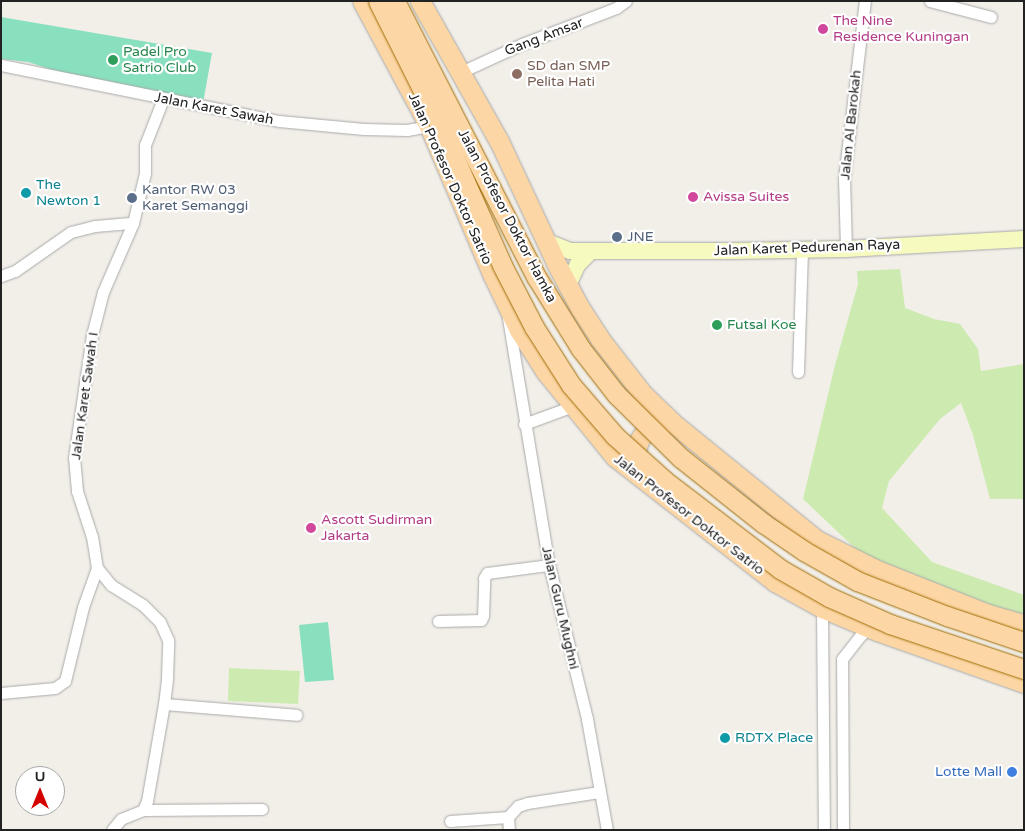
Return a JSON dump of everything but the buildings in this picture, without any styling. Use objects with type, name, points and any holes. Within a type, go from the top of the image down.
[{"type":"main road","name":"Jalan Profesor Doktor Satrio","points":[[362,1],[429,126],[518,330],[545,371],[615,457],[775,582],[822,608],[877,631],[1024,683]]},
{"type":"main road","name":"Jalan Profesor Doktor Hamka","points":[[378,1],[440,126],[503,267],[534,327],[571,385],[615,436],[672,486],[780,569],[813,588],[890,624],[1024,669]]},
{"type":"main road","name":"Jalan Profesor Doktor Hamka","points":[[395,1],[537,278],[581,349],[616,394],[681,458],[763,522],[804,551],[857,581],[947,616],[1024,642]]},
{"type":"main road","points":[[420,1],[498,141],[568,285],[600,339],[642,393],[673,423],[817,540],[875,569],[988,614],[1024,624]]},
{"type":"main road","points":[[636,475],[637,446],[640,437],[647,430],[659,424],[673,423]]},
{"type":"street","name":"Gang Amsar","points":[[461,72],[522,44],[616,8],[626,1]]},
{"type":"street","name":"Jalan Al Barokah","points":[[846,248],[844,179],[865,1]]},
{"type":"street","points":[[930,1],[991,17]]},
{"type":"street","name":"Jalan Karet Sawah","points":[[1,65],[41,71],[77,82],[162,99],[316,126],[407,130],[429,126]]},
{"type":"street","name":"Jalan Karet Sawah I","points":[[97,568],[92,537],[77,491],[74,458],[92,335],[103,292],[132,223],[145,172],[145,145],[162,99]]},
{"type":"street","points":[[1,276],[14,271],[70,232],[95,226],[132,223]]},
{"type":"street","name":"Jalan Karet Pedurenan Raya","points":[[547,242],[570,251],[802,250],[1024,239]]},
{"type":"street","points":[[798,372],[802,250]]},
{"type":"street","points":[[568,285],[578,264],[590,251]]},
{"type":"street","name":"Jalan Guru Mughni","points":[[506,306],[548,565],[587,719],[607,830]]},
{"type":"street","points":[[524,424],[573,406]]},
{"type":"street","points":[[438,621],[481,620],[483,616],[484,578],[487,573],[548,565]]},
{"type":"street","points":[[1,693],[55,688],[65,681],[82,607],[97,568]]},
{"type":"street","points":[[97,568],[110,585],[142,605],[160,622],[168,640],[164,704],[153,773],[143,810]]},
{"type":"street","points":[[822,608],[824,830]]},
{"type":"street","points":[[843,830],[842,659],[865,631],[877,631]]},
{"type":"street","points":[[823,660],[828,654],[836,654],[842,659]]},
{"type":"street","points":[[164,704],[297,715]]},
{"type":"street","points":[[450,821],[508,817],[518,806],[527,803],[599,792]]},
{"type":"street","points":[[112,830],[121,819],[143,810],[262,809]]},
{"type":"street","points":[[508,817],[509,830]]},
{"type":"green space","name":"Padel Pro Satrio Club","points":[[1,17],[212,53],[203,103],[62,73],[28,62],[1,59]]},
{"type":"green space","points":[[900,269],[905,308],[934,319],[960,324],[978,349],[981,371],[1024,364],[1024,499],[990,499],[973,435],[961,403],[940,419],[889,481],[882,508],[932,562],[1024,595],[1024,620],[879,571],[803,499],[835,365],[858,284],[857,271]]},
{"type":"green space","points":[[328,622],[334,680],[305,682],[299,625]]},
{"type":"green space","points":[[229,668],[300,671],[298,704],[228,701]]},
{"type":"place","name":"The Nine Residence Kuningan","points":[[823,29]]},
{"type":"place","name":"Padel Pro Satrio Club","points":[[113,60]]},
{"type":"place","name":"SD dan SMP Pelita Hati","points":[[517,74]]},
{"type":"place","name":"The Newton 1","points":[[26,193]]},
{"type":"place","name":"Avissa Suites","points":[[693,197]]},
{"type":"place","name":"Kantor RW 03 Karet Semanggi","points":[[132,198]]},
{"type":"place","name":"JNE","points":[[617,237]]},
{"type":"place","name":"Futsal Koe","points":[[717,325]]},
{"type":"place","name":"Ascott Sudirman Jakarta","points":[[311,528]]},
{"type":"place","name":"RDTX Place","points":[[725,738]]},
{"type":"place","name":"Lotte Mall","points":[[1012,772]]}]
